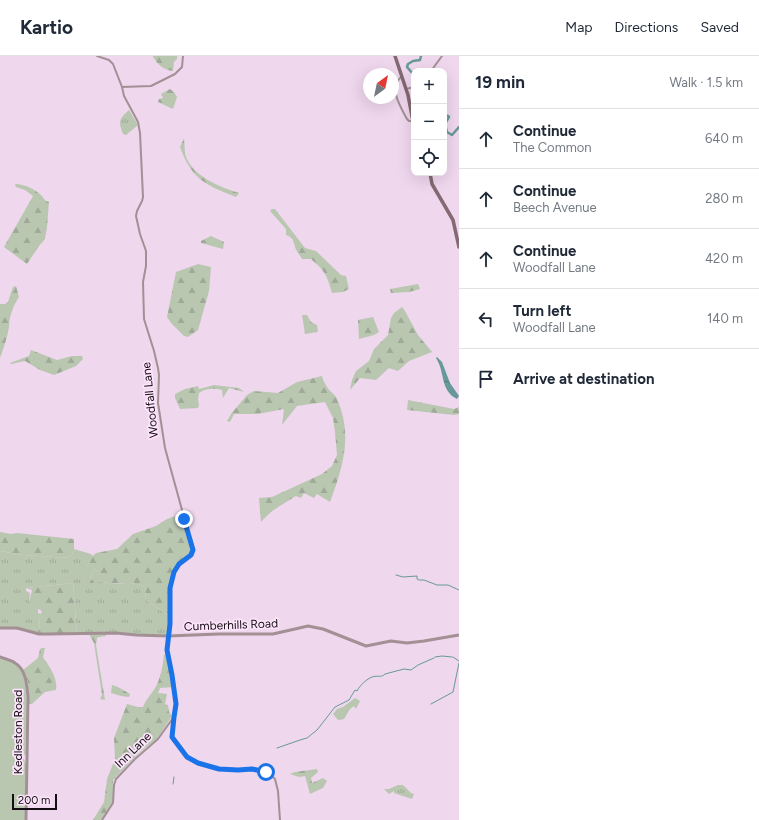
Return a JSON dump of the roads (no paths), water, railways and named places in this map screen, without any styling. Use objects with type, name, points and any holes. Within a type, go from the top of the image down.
[{"type":"main road","points":[[395,56],[406,90],[411,112]]},
{"type":"main road","points":[[431,176],[432,184],[453,220],[459,247]]},
{"type":"street","points":[[97,56],[109,60],[114,64],[122,87],[151,86],[175,74],[182,67],[184,56]]},
{"type":"street","points":[[433,68],[442,56]]},
{"type":"street","points":[[402,76],[395,84],[395,92],[407,119],[411,121]]},
{"type":"street","name":"Woodfall Lane","points":[[122,87],[124,96],[140,127],[143,197],[136,216],[146,251],[146,266],[143,282],[145,298],[144,319],[154,351],[159,375],[158,403],[165,448],[193,550],[191,555],[179,564],[171,580],[170,624],[168,636]]},
{"type":"street","points":[[406,90],[411,88]]},
{"type":"street","name":"Cumberhills Road","points":[[0,628],[17,628],[39,634],[116,633],[136,636],[168,636],[273,634],[308,626],[323,629],[366,646],[391,641],[407,643],[424,641],[459,634]]},
{"type":"street","points":[[168,636],[167,650],[176,706],[172,733],[173,740],[191,760],[219,769],[258,770],[266,772],[272,776],[275,779],[278,791],[280,820]]},
{"type":"street","name":"Kedleston Road","points":[[0,657],[18,665],[26,684],[28,697],[26,820]]},
{"type":"street","name":"Inn Lane","points":[[102,820],[113,803],[114,785],[116,779],[135,759],[158,739],[174,717]]},
{"type":"water","points":[[437,357],[442,362],[450,383],[459,396],[457,399],[445,386],[441,369],[436,358]]},
{"type":"waterway","points":[[411,72],[407,67],[408,64],[413,61],[420,60],[421,56]]},
{"type":"waterway","points":[[447,116],[449,117],[447,120]]},
{"type":"waterway","points":[[447,132],[452,135],[459,127]]},
{"type":"waterway","points":[[396,575],[403,577],[417,576],[417,579],[419,580],[424,580],[437,585],[448,585],[459,590]]},
{"type":"waterway","points":[[435,657],[452,657]]},
{"type":"waterway","points":[[453,657],[459,661]]},
{"type":"waterway","points":[[277,748],[307,738],[317,730],[335,707],[349,700],[355,690],[357,691],[362,684],[370,678],[404,669],[411,670],[434,658]]},
{"type":"waterway","points":[[431,704],[453,692],[459,663]]},
{"type":"waterway","points":[[173,784],[174,777]]}]
